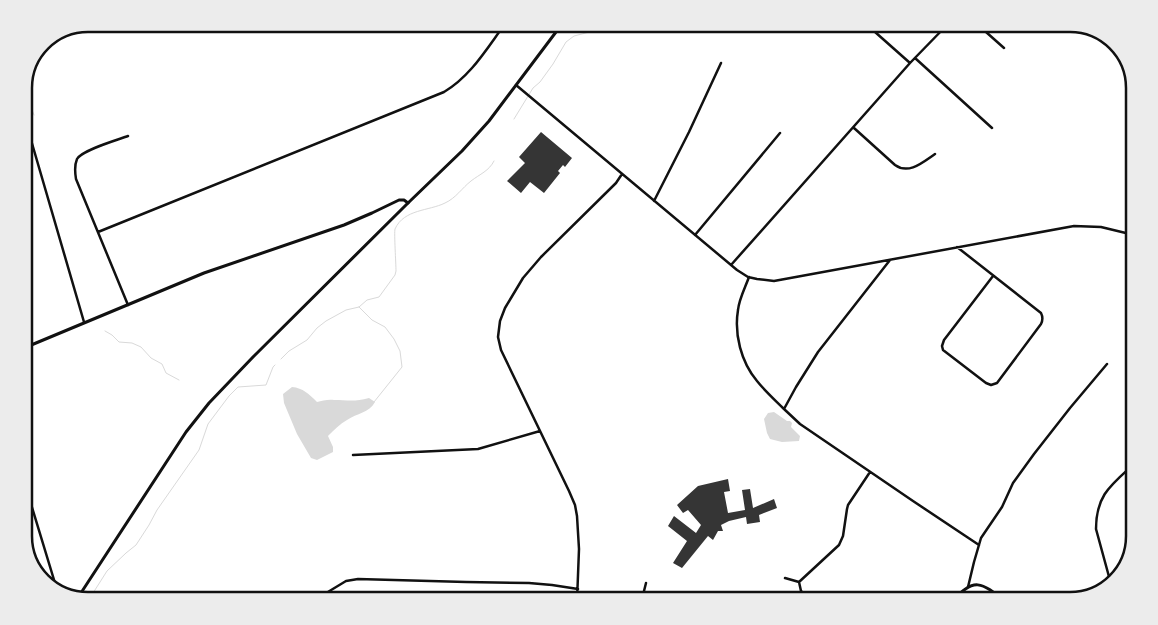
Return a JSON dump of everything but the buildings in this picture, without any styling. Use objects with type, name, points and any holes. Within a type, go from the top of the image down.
[{"type":"main road","points":[[82,592],[186,432],[209,403],[253,356],[477,135],[555,33]]},
{"type":"main road","points":[[33,344],[204,273],[344,225],[399,200],[404,200],[408,203]]},
{"type":"main road","points":[[963,592],[968,587],[976,584],[984,586],[992,592]]},
{"type":"street","points":[[98,232],[444,92],[465,76],[498,33]]},
{"type":"street","points":[[876,33],[910,63]]},
{"type":"street","points":[[731,265],[910,63],[939,33]]},
{"type":"street","points":[[988,33],[1004,48]]},
{"type":"street","points":[[915,58],[992,128]]},
{"type":"street","points":[[654,200],[693,124],[721,63]]},
{"type":"street","points":[[516,84],[523,92],[731,265],[749,277],[774,281],[1065,227],[1096,227],[1125,233]]},
{"type":"street","points":[[854,128],[900,168],[911,168],[935,154]]},
{"type":"street","points":[[695,235],[780,133]]},
{"type":"street","points":[[128,136],[82,154],[76,163],[75,173],[128,305]]},
{"type":"street","points":[[33,147],[84,322]]},
{"type":"street","points":[[578,592],[579,549],[575,504],[501,350],[498,337],[500,321],[505,308],[523,278],[565,232],[616,183],[622,174]]},
{"type":"street","points":[[956,247],[1041,313],[1043,319],[997,383],[991,385],[943,350],[942,346],[944,340],[993,276]]},
{"type":"street","points":[[784,409],[818,352],[891,259]]},
{"type":"street","points":[[749,277],[738,311],[737,331],[740,347],[756,380],[800,424],[979,545]]},
{"type":"street","points":[[968,587],[981,538],[1002,507],[1013,483],[1070,408],[1107,364]]},
{"type":"street","points":[[353,455],[478,449],[540,431]]},
{"type":"street","points":[[1109,576],[1096,529],[1096,522],[1099,506],[1105,492],[1126,471]]},
{"type":"street","points":[[799,582],[839,545],[842,540],[846,509],[870,472]]},
{"type":"street","points":[[33,511],[54,581]]},
{"type":"street","points":[[784,578],[799,582]]},
{"type":"street","points":[[328,592],[346,581],[358,579],[529,583],[578,589]]},
{"type":"street","points":[[799,582],[802,592]]},
{"type":"street","points":[[644,592],[646,584]]},
{"type":"shaded area","points":[[292,387],[303,390],[317,402],[369,398],[375,402],[366,411],[342,423],[328,436],[333,452],[317,460],[311,458],[297,434],[284,403],[283,394]]},
{"type":"shaded area","points":[[774,412],[792,423],[791,427],[800,436],[799,441],[782,442],[770,439],[764,419],[768,413]]},
{"type":"waterway","points":[[514,119],[533,88],[540,82],[553,64],[566,42],[574,36],[586,33]]},
{"type":"waterway","points":[[281,359],[289,351],[307,340],[326,321],[346,310],[359,307],[367,300],[379,297],[395,275],[395,229],[399,222],[411,214],[449,201],[471,181],[487,170],[494,161]]},
{"type":"waterway","points":[[359,307],[372,320],[385,327],[400,351],[402,367],[374,402]]},
{"type":"waterway","points":[[105,331],[119,342],[132,343],[141,347],[151,358],[162,364],[166,373],[179,380]]},
{"type":"waterway","points":[[94,592],[107,571],[136,545],[157,510],[199,450],[208,424],[229,396],[238,387],[266,385],[275,365]]}]
